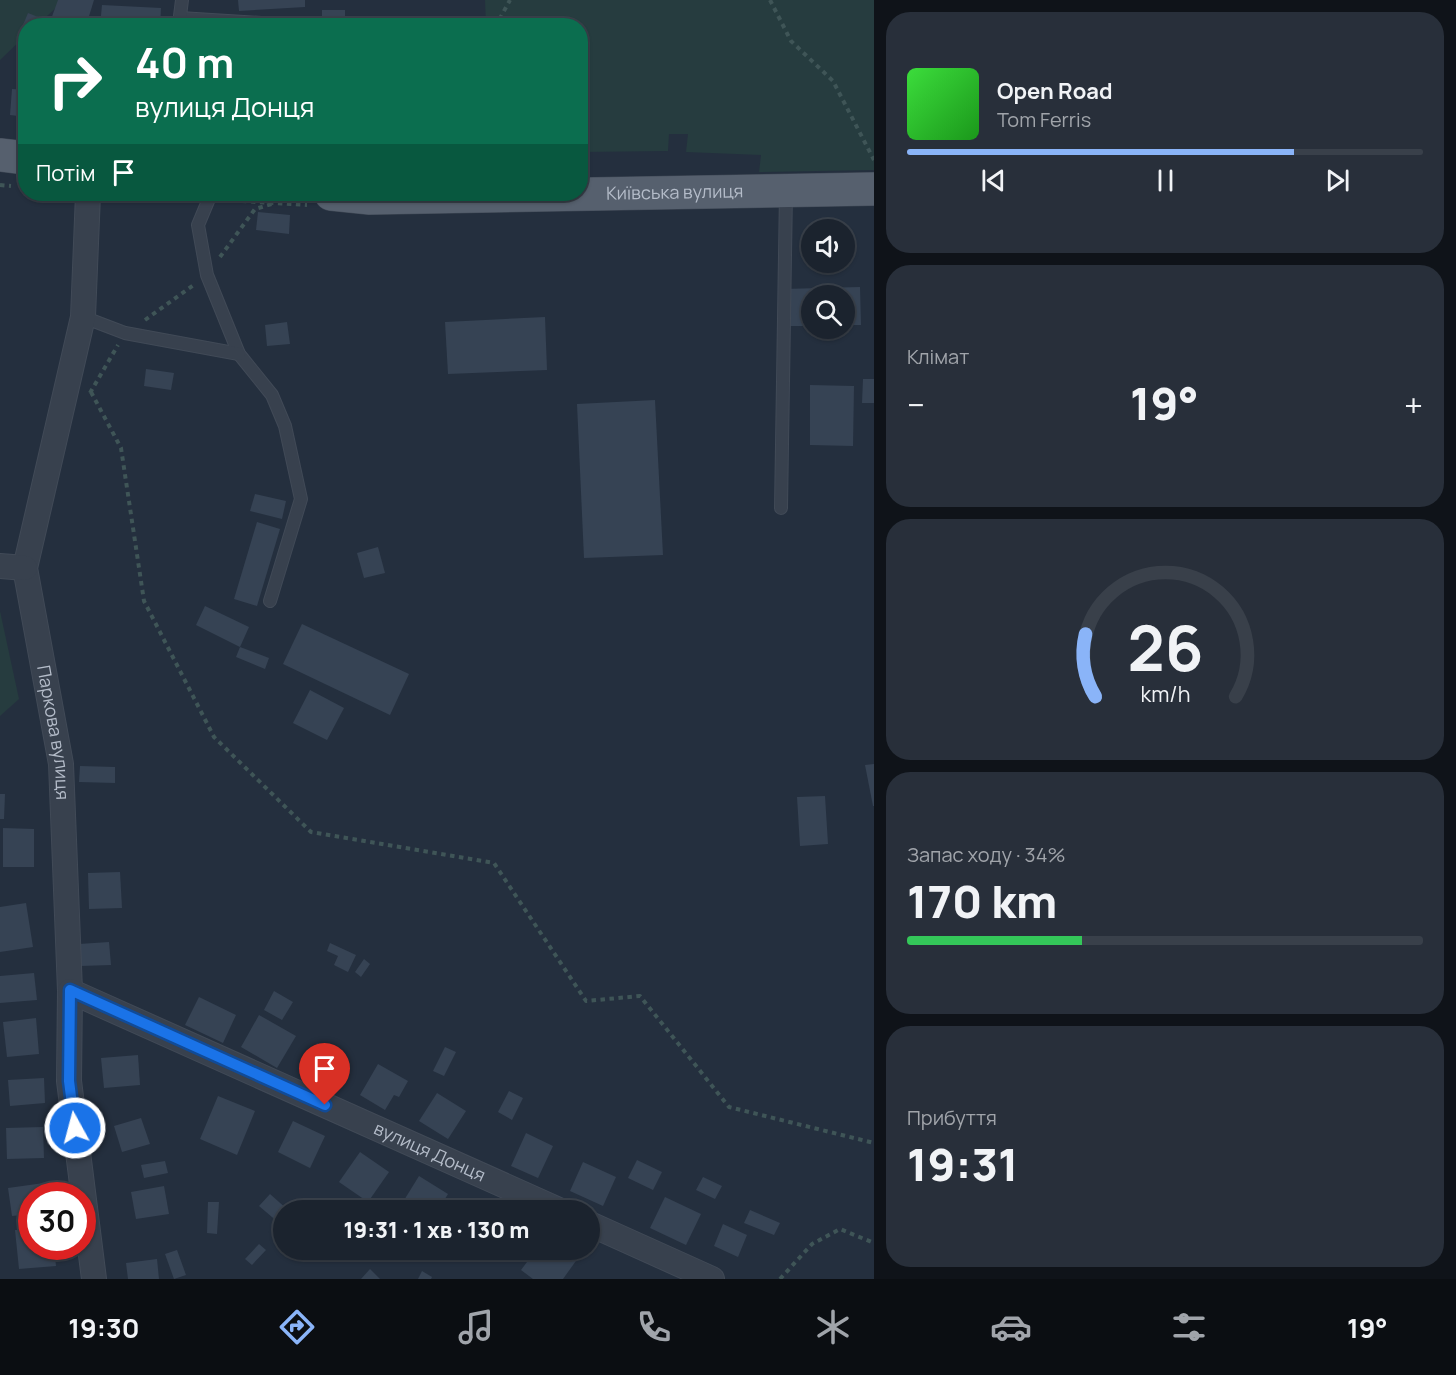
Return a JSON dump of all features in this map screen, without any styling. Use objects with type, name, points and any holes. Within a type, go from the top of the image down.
[{"type":"main road","points":[[0,155],[18,157]]},
{"type":"main road","name":"Київська вулиця","points":[[588,194],[874,189]]},
{"type":"street","name":"Паркова вулиця","points":[[88,201],[83,318],[25,568],[61,764],[70,990],[69,1081],[94,1279]]},
{"type":"street","points":[[0,566],[25,568]]},
{"type":"street","name":"вулиця Донця","points":[[70,990],[537,1200]]},
{"type":"street","points":[[600,1229],[712,1279]]},
{"type":"lane","points":[[180,18],[182,0]]},
{"type":"lane","points":[[781,508],[786,190]]},
{"type":"lane","points":[[208,201],[198,225],[207,275],[239,354],[272,395],[285,426],[301,499],[270,601]]},
{"type":"lane","points":[[83,318],[125,333],[239,354]]},
{"type":"path","points":[[500,18],[510,0]]},
{"type":"path","points":[[770,0],[791,40],[833,81],[874,160]]},
{"type":"path","points":[[84,400],[125,333],[207,275],[255,209],[275,203]]},
{"type":"path","points":[[91,392],[121,448],[144,602],[214,737],[311,832],[494,863],[586,1001],[640,996],[729,1107],[874,1143]]},
{"type":"path","points":[[780,1279],[812,1244],[840,1230],[874,1243]]},
{"type":"green space","points":[[0,0],[59,0],[58,6],[45,18],[18,18],[18,43],[0,60]]},
{"type":"green space","points":[[485,0],[874,0],[874,170],[759,172],[761,155],[686,152],[688,134],[669,134],[668,151],[588,152],[588,18],[486,18]]},
{"type":"green space","points":[[0,611],[19,699],[0,716]]},
{"type":"building","points":[[58,0],[94,0],[88,18],[51,18]]},
{"type":"building","points":[[238,0],[305,0],[305,7],[239,11]]},
{"type":"building","points":[[102,5],[161,8],[160,18],[101,18]]},
{"type":"building","points":[[322,10],[345,10],[345,18],[322,18]]},
{"type":"building","points":[[28,13],[41,18],[26,18]]},
{"type":"building","points":[[12,89],[18,89],[18,116],[10,115]]},
{"type":"building","points":[[258,212],[290,215],[289,234],[256,230]]},
{"type":"building","points":[[855,287],[860,287],[861,325],[855,325]]},
{"type":"building","points":[[783,289],[801,289],[801,326],[784,326]]},
{"type":"building","points":[[545,317],[547,370],[448,374],[445,322]]},
{"type":"building","points":[[287,322],[290,344],[267,346],[265,325]]},
{"type":"building","points":[[146,369],[174,373],[171,390],[144,386]]},
{"type":"building","points":[[863,379],[874,379],[874,403],[862,403]]},
{"type":"building","points":[[810,385],[854,386],[853,446],[810,445]]},
{"type":"building","points":[[655,400],[663,555],[584,558],[577,404]]},
{"type":"building","points":[[255,494],[286,501],[282,519],[250,511]]},
{"type":"building","points":[[257,522],[280,529],[257,606],[234,599]]},
{"type":"building","points":[[378,547],[385,573],[364,578],[357,553]]},
{"type":"building","points":[[205,606],[249,627],[240,647],[196,625]]},
{"type":"building","points":[[302,624],[409,674],[390,715],[283,664]]},
{"type":"building","points":[[240,647],[269,658],[265,669],[236,657]]},
{"type":"building","points":[[310,690],[344,708],[327,740],[293,723]]},
{"type":"building","points":[[874,764],[874,806],[873,806],[865,765]]},
{"type":"building","points":[[80,766],[115,767],[115,783],[79,782]]},
{"type":"building","points":[[0,794],[5,794],[4,819],[0,819]]},
{"type":"building","points":[[825,796],[828,844],[800,846],[797,797]]},
{"type":"building","points":[[3,828],[34,829],[34,867],[3,867]]},
{"type":"building","points":[[120,872],[122,908],[89,909],[88,873]]},
{"type":"building","points":[[26,903],[33,947],[0,952],[0,907]]},
{"type":"building","points":[[109,942],[111,965],[80,966],[79,944]]},
{"type":"building","points":[[330,943],[356,955],[348,972],[334,965],[338,956],[327,951]]},
{"type":"building","points":[[364,959],[370,964],[361,977],[355,972]]},
{"type":"building","points":[[34,973],[37,1000],[0,1003],[0,976]]},
{"type":"building","points":[[274,991],[293,1002],[282,1020],[264,1010]]},
{"type":"building","points":[[199,997],[236,1015],[223,1043],[185,1025]]},
{"type":"building","points":[[259,1015],[296,1036],[277,1068],[241,1047]]},
{"type":"building","points":[[36,1018],[39,1054],[7,1057],[3,1022]]},
{"type":"building","points":[[317,1043],[348,1059],[340,1077],[332,1073],[326,1084],[303,1072]]},
{"type":"building","points":[[445,1047],[456,1052],[444,1076],[433,1071]]},
{"type":"building","points":[[138,1055],[140,1085],[104,1088],[101,1058]]},
{"type":"building","points":[[378,1064],[408,1081],[399,1097],[394,1095],[385,1110],[360,1095]]},
{"type":"building","points":[[44,1078],[45,1103],[10,1106],[8,1080]]},
{"type":"building","points":[[509,1091],[523,1098],[512,1120],[498,1112]]},
{"type":"building","points":[[437,1093],[466,1111],[448,1139],[419,1121]]},
{"type":"building","points":[[218,1096],[255,1111],[237,1155],[200,1139]]},
{"type":"building","points":[[141,1118],[150,1144],[122,1152],[114,1126]]},
{"type":"building","points":[[293,1121],[325,1136],[310,1168],[278,1152]]},
{"type":"building","points":[[43,1127],[44,1158],[7,1159],[6,1128]]},
{"type":"building","points":[[526,1133],[553,1146],[538,1178],[511,1166]]},
{"type":"building","points":[[360,1152],[389,1172],[369,1200],[365,1200],[339,1182]]},
{"type":"building","points":[[637,1160],[662,1172],[653,1190],[628,1178]]},
{"type":"building","points":[[165,1161],[168,1173],[144,1178],[141,1165]]},
{"type":"building","points":[[583,1162],[616,1177],[603,1206],[600,1205],[600,1200],[590,1200],[570,1191]]},
{"type":"building","points":[[419,1176],[448,1194],[444,1200],[404,1200]]},
{"type":"building","points":[[703,1177],[722,1186],[715,1199],[696,1190]]},
{"type":"building","points":[[164,1186],[169,1214],[136,1219],[131,1192]]},
{"type":"building","points":[[18,1187],[18,1215],[12,1216],[8,1188]]},
{"type":"building","points":[[270,1194],[277,1200],[273,1200],[273,1218],[259,1206]]},
{"type":"building","points":[[665,1197],[701,1214],[686,1245],[650,1228]]},
{"type":"building","points":[[208,1202],[219,1202],[217,1234],[207,1233]]},
{"type":"building","points":[[750,1210],[780,1223],[774,1235],[744,1223]]},
{"type":"building","points":[[723,1224],[747,1235],[738,1257],[714,1246]]},
{"type":"building","points":[[15,1230],[18,1230],[18,1259]]},
{"type":"building","points":[[259,1244],[266,1250],[252,1265],[245,1259]]},
{"type":"building","points":[[177,1250],[186,1275],[174,1279],[165,1254]]},
{"type":"building","points":[[157,1259],[159,1279],[128,1279],[126,1263]]},
{"type":"building","points":[[18,1260],[55,1260],[56,1266],[19,1269]]},
{"type":"building","points":[[528,1260],[577,1260],[563,1279],[533,1279],[521,1270]]},
{"type":"building","points":[[370,1269],[380,1279],[361,1279]]},
{"type":"building","points":[[422,1271],[432,1277],[431,1279],[418,1279]]},
{"type":"route","points":[[75,1128],[69,1081],[70,990],[325,1105]]}]
